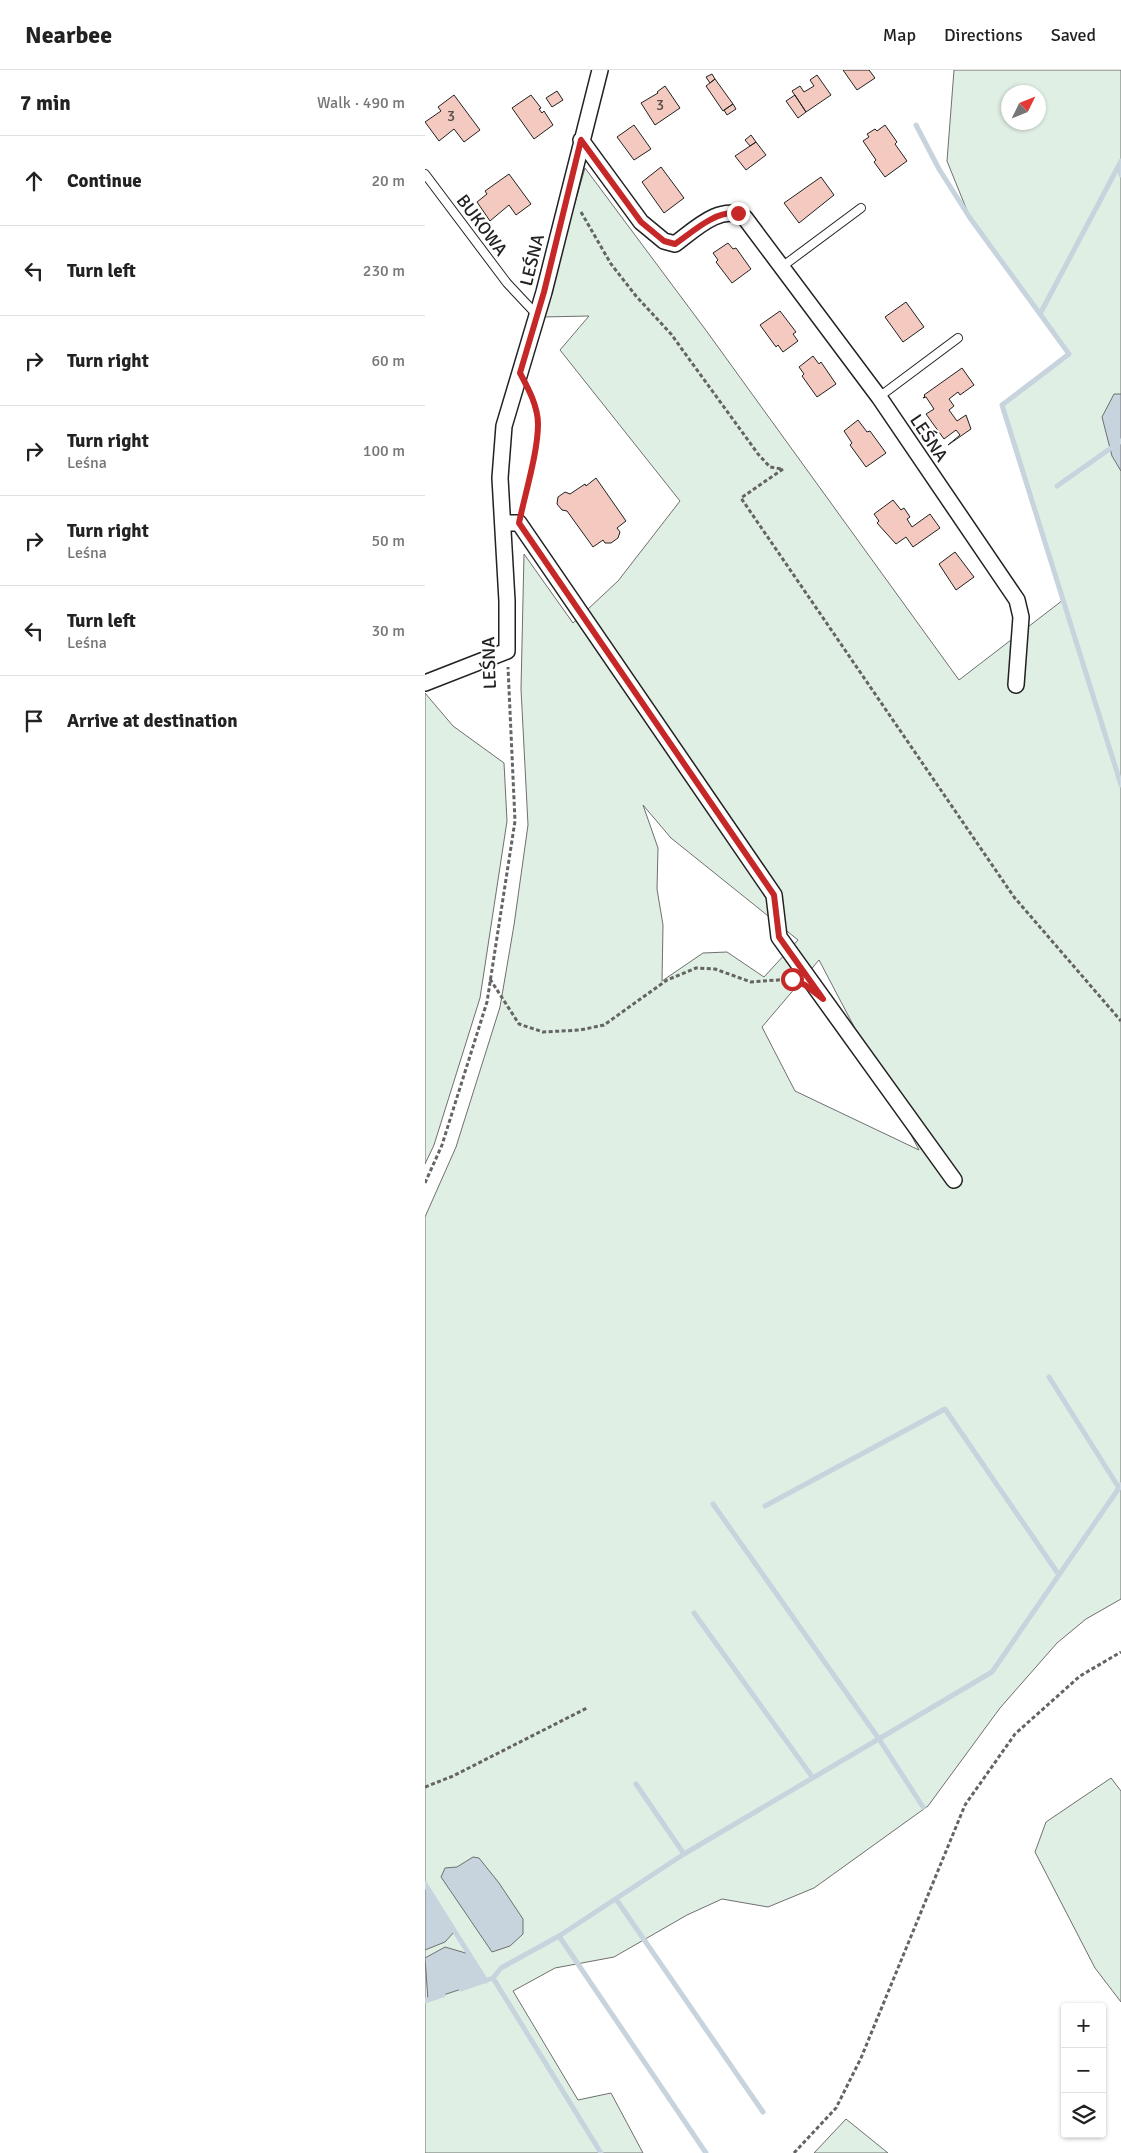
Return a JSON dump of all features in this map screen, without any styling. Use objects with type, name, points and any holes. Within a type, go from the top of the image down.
[{"type":"street","name":"LEŚNA","points":[[507,651],[507,602],[500,478],[504,426],[537,316],[600,70]]},
{"type":"street","name":"LEŚNA","points":[[581,140],[641,222],[664,241],[675,244],[712,218],[729,212],[738,213],[745,218],[783,266],[879,397],[1017,600],[1021,617],[1016,685]]},
{"type":"street","points":[[503,523],[519,523],[774,895],[779,937],[954,1180]]},
{"type":"street","points":[[425,683],[507,651]]},
{"type":"lane","name":"BUKOWA","points":[[425,174],[507,283],[537,316]]},
{"type":"lane","points":[[783,266],[861,208]]},
{"type":"lane","points":[[879,397],[957,338]]},
{"type":"path","points":[[569,191],[611,264],[636,296],[671,334],[758,454],[770,467],[783,469],[741,498],[1015,897],[1121,1021]]},
{"type":"path","points":[[519,523],[536,445],[539,422],[531,393],[520,373]]},
{"type":"path","name":"LEŚNA","points":[[425,1183],[442,1145],[487,1002],[515,821],[507,651]]},
{"type":"path","points":[[490,979],[519,1024],[543,1032],[580,1030],[604,1025],[667,980],[696,968],[715,969],[751,982],[792,979],[799,982]]},
{"type":"path","points":[[794,2153],[836,2108],[861,2058],[965,1805],[1015,1734],[1080,1676],[1121,1652]]},
{"type":"path","points":[[425,1787],[453,1776],[587,1708]]},
{"type":"green space","points":[[954,70],[1121,70],[1121,1599],[1086,1619],[1057,1643],[1000,1708],[928,1806],[814,1888],[768,1907],[722,1899],[687,1915],[614,1957],[555,1968],[513,1991],[578,2100],[611,2093],[643,2153],[425,2153],[425,1217],[456,1147],[500,1007],[514,925],[528,825],[521,689],[524,554],[573,623],[618,581],[680,501],[560,350],[589,316],[542,317],[585,168],[705,329],[959,680],[1063,600],[1002,405],[1069,354],[970,218],[947,161]],"holes":[[[643,805],[671,838],[798,940],[764,977],[727,952],[703,953],[662,981],[663,925],[657,889],[658,848]],[[819,960],[919,1150],[795,1091],[762,1027]]]},
{"type":"green space","points":[[425,693],[453,726],[504,763],[507,821],[480,998],[434,1145],[425,1164]]},
{"type":"green space","points":[[1111,1778],[1121,1791],[1121,2002],[1095,1968],[1035,1852],[1046,1822]]},
{"type":"green space","points":[[846,2119],[888,2153],[814,2153]]},
{"type":"shaded area","points":[[1114,394],[1121,394],[1121,471],[1112,456],[1102,417]]},
{"type":"shaded area","points":[[473,1857],[479,1858],[499,1883],[523,1919],[523,1934],[510,1946],[492,1952],[441,1877],[445,1868],[457,1867]]},
{"type":"shaded area","points":[[425,1884],[455,1931],[445,1942],[425,1950]]},
{"type":"shaded area","points":[[445,1947],[469,1954],[486,1981],[428,2000],[425,1958]]},
{"type":"building","points":[[843,70],[869,70],[875,78],[857,90]]},
{"type":"building","points":[[712,74],[715,79],[710,83],[706,77]]},
{"type":"building","points":[[817,75],[831,95],[806,112],[792,91],[800,86],[804,92],[814,86],[810,80]]},
{"type":"building","points":[[715,79],[733,104],[723,111],[706,86]]},
{"type":"building","points":[[665,86],[680,108],[655,125],[641,103],[658,93]]},
{"type":"building","points":[[557,91],[563,100],[552,107],[546,98]]},
{"type":"building","points":[[454,95],[480,130],[464,142],[454,129],[439,141],[425,122],[441,111],[438,107]]},
{"type":"building","points":[[531,95],[541,108],[539,109],[542,113],[544,111],[553,125],[534,139],[512,108]]},
{"type":"building","points":[[795,95],[806,112],[798,118],[786,101]]},
{"type":"building","points":[[733,104],[736,109],[727,115],[724,110]]},
{"type":"building","points":[[634,125],[651,149],[634,160],[617,137]]},
{"type":"building","points":[[885,125],[907,161],[885,177],[874,162],[876,160],[863,141],[869,137],[867,134],[875,129],[877,131]]},
{"type":"building","points":[[751,135],[756,142],[750,146],[745,140]]},
{"type":"building","points":[[756,142],[766,155],[746,170],[735,156]]},
{"type":"building","points":[[661,167],[684,198],[664,213],[642,182]]},
{"type":"building","points":[[509,174],[531,204],[516,215],[509,205],[490,221],[477,202],[487,194],[485,191]]},
{"type":"building","points":[[821,177],[834,195],[799,223],[784,203]]},
{"type":"building","points":[[728,243],[733,249],[736,248],[751,269],[732,283],[716,262],[718,260],[713,253]]},
{"type":"building","points":[[906,302],[924,327],[903,342],[885,317]]},
{"type":"building","points":[[780,311],[796,332],[793,334],[798,341],[783,352],[778,345],[776,347],[760,325]]},
{"type":"building","points":[[813,356],[819,364],[821,362],[836,384],[817,397],[802,376],[804,374],[799,367]]},
{"type":"building","points":[[962,368],[974,385],[960,395],[958,392],[949,399],[954,406],[949,410],[957,421],[966,415],[971,429],[948,445],[960,435],[956,430],[944,439],[926,414],[934,409],[926,397],[923,398],[924,395]]},
{"type":"building","points":[[858,420],[867,432],[870,431],[886,453],[866,467],[850,445],[852,443],[844,431]]},
{"type":"building","points":[[596,478],[626,521],[617,528],[620,532],[618,538],[611,543],[605,543],[603,540],[593,547],[567,511],[562,510],[557,504],[558,497],[565,492],[570,494],[585,484],[586,486]]},
{"type":"building","points":[[893,500],[901,510],[904,508],[910,517],[907,519],[912,527],[930,514],[940,528],[913,547],[906,537],[896,544],[877,523],[879,521],[874,514]]},
{"type":"building","points":[[955,552],[974,577],[956,590],[939,564]]},
{"type":"waterway","points":[[916,125],[939,169],[970,218],[1040,314]]},
{"type":"waterway","points":[[1121,161],[1119,165],[1121,175]]},
{"type":"waterway","points":[[1119,165],[1040,314],[1069,354],[1002,405],[1121,785]]},
{"type":"waterway","points":[[1057,486],[1121,441]]},
{"type":"waterway","points":[[1049,1377],[1119,1488]]},
{"type":"waterway","points":[[765,1506],[945,1409],[1059,1575]]},
{"type":"waterway","points":[[461,1989],[493,1978],[501,1968],[559,1936],[684,1854],[992,1672],[1121,1485]]},
{"type":"waterway","points":[[713,1504],[879,1739],[923,1807]]},
{"type":"waterway","points":[[694,1613],[813,1778]]},
{"type":"waterway","points":[[636,1784],[684,1854]]},
{"type":"waterway","points":[[425,1884],[486,1981]]},
{"type":"waterway","points":[[616,1899],[763,2112]]},
{"type":"waterway","points":[[559,1936],[706,2153]]},
{"type":"waterway","points":[[493,1978],[601,2153]]},
{"type":"waterway","points":[[425,2001],[443,1995]]},
{"type":"route","points":[[738,213],[720,214],[675,244],[664,241],[641,222],[581,140],[544,292],[520,373],[531,393],[539,422],[536,445],[519,523],[774,895],[779,937],[823,999],[805,985],[792,979]]}]
